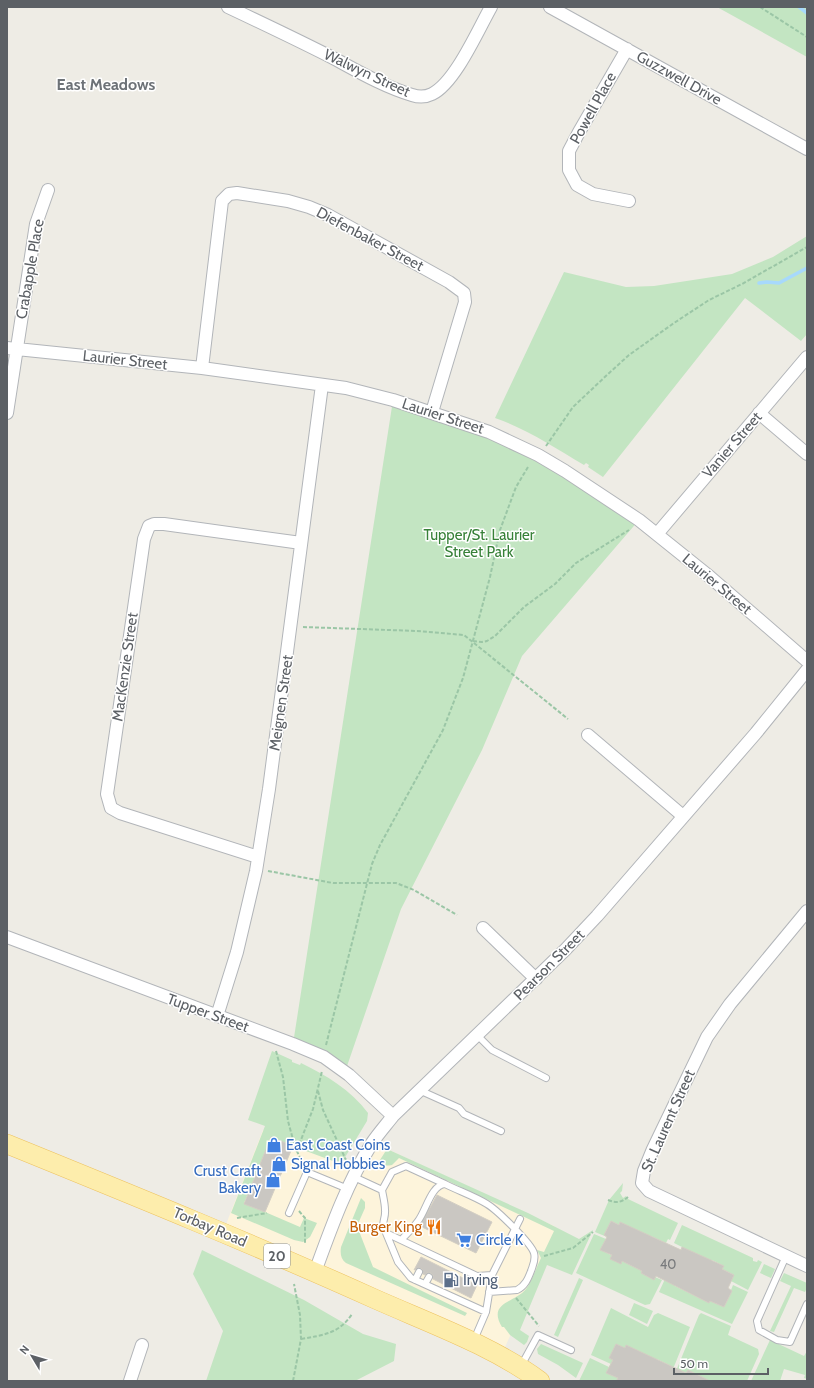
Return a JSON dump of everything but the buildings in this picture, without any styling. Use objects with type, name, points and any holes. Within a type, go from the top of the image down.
[{"type":"main road","name":"Torbay Road","points":[[7,1144],[223,1232],[315,1272],[511,1361],[540,1381]]},
{"type":"street","name":"Walwyn Street","points":[[228,7],[371,78],[413,95],[424,96],[432,94],[448,81],[462,60],[491,7]]},
{"type":"street","name":"Guzzwell Drive","points":[[550,7],[807,149]]},
{"type":"street","name":"Powell Place","points":[[627,49],[576,138],[570,151],[569,170],[577,185],[593,194],[629,201]]},
{"type":"street","name":"Crabapple Place","points":[[12,349],[36,224],[48,190]]},
{"type":"street","name":"Diefenbaker Street","points":[[202,368],[222,201],[229,194],[237,193],[288,201],[328,215],[449,282],[464,293],[465,302],[432,412]]},
{"type":"street","name":"Laurier Street","points":[[12,349],[202,368],[370,393],[432,412],[489,432],[538,455],[611,501],[657,534],[807,661]]},
{"type":"street","points":[[7,413],[12,349]]},
{"type":"street","name":"Vanier Street","points":[[657,534],[712,467],[807,357]]},
{"type":"street","name":"Meignen Street","points":[[217,1016],[236,952],[250,898],[258,858],[269,789],[322,385]]},
{"type":"street","points":[[759,413],[807,454]]},
{"type":"street","name":"MacKenzie Street","points":[[258,858],[120,813],[111,808],[108,794],[144,539],[146,530],[149,526],[154,524],[164,524],[301,543]]},
{"type":"street","name":"Pearson Street","points":[[315,1272],[348,1189],[372,1142],[392,1116],[536,979],[597,916],[756,732],[807,670]]},
{"type":"street","points":[[588,736],[683,816]]},
{"type":"street","name":"St. Laurent Street","points":[[807,911],[730,1004],[708,1037],[653,1149],[644,1170],[642,1183],[649,1191],[807,1266]]},
{"type":"street","points":[[483,928],[536,979]]},
{"type":"street","name":"Tupper Street","points":[[7,937],[324,1057],[349,1075],[392,1116]]},
{"type":"street","points":[[130,1381],[142,1345]]},
{"type":"lane","points":[[477,1035],[492,1050],[546,1078]]},
{"type":"lane","points":[[420,1090],[459,1108],[464,1114],[501,1131]]},
{"type":"lane","points":[[486,1312],[464,1299],[450,1296],[415,1280],[407,1275],[398,1262],[383,1227],[383,1220],[386,1212],[382,1190],[392,1172],[406,1166],[488,1204],[496,1210],[529,1244],[535,1256],[535,1262],[527,1282],[520,1289],[489,1292]]},
{"type":"lane","points":[[289,1213],[307,1172],[348,1189]]},
{"type":"lane","points":[[354,1177],[382,1190]]},
{"type":"lane","points":[[401,1240],[419,1220],[435,1189],[445,1184]]},
{"type":"lane","points":[[473,1343],[486,1312],[492,1275],[520,1219]]},
{"type":"lane","points":[[386,1233],[401,1240],[427,1256],[462,1273],[477,1276],[492,1275]]},
{"type":"lane","points":[[786,1256],[756,1321],[759,1330],[777,1340],[790,1342],[807,1304]]},
{"type":"lane","points":[[415,1280],[419,1272]]},
{"type":"lane","points":[[473,1283],[477,1276]]},
{"type":"lane","points":[[425,1284],[429,1277]]},
{"type":"lane","points":[[438,1290],[441,1283]]},
{"type":"lane","points":[[450,1296],[453,1289]]},
{"type":"lane","points":[[521,1368],[538,1335],[571,1350]]},
{"type":"path","points":[[760,7],[807,37]]},
{"type":"path","points":[[546,446],[573,407],[629,355],[709,300],[742,284],[807,247]]},
{"type":"path","points":[[326,1045],[372,864],[380,846],[443,730],[462,678],[490,577],[500,530],[516,487],[528,467]]},
{"type":"path","points":[[472,641],[487,641],[495,636],[524,607],[555,584],[576,563],[629,530]]},
{"type":"path","points":[[303,627],[417,631],[464,635],[568,719]]},
{"type":"path","points":[[268,871],[333,883],[396,883],[414,890],[457,915]]},
{"type":"path","points":[[276,1051],[283,1077],[288,1121],[297,1151],[307,1172]]},
{"type":"path","points":[[297,1151],[313,1108],[322,1071]]},
{"type":"path","points":[[318,1089],[323,1110],[346,1160]]},
{"type":"path","points":[[608,1200],[615,1203],[623,1202],[628,1197]]},
{"type":"path","points":[[293,1204],[305,1218],[305,1244]]},
{"type":"path","points":[[237,1218],[267,1213]]},
{"type":"path","points":[[535,1256],[546,1256],[573,1248],[593,1232]]},
{"type":"path","points":[[293,1381],[301,1339],[300,1315],[294,1284]]},
{"type":"path","points":[[511,1291],[541,1328]]},
{"type":"path","points":[[301,1339],[335,1331],[347,1322],[352,1314]]},
{"type":"shaded area","points":[[263,1130],[358,1168],[372,1142],[554,1226],[558,1230],[501,1356],[223,1232]]},
{"type":"green space","points":[[717,7],[807,7],[807,57]]},
{"type":"green space","points":[[807,236],[807,334],[801,341],[745,298],[603,477],[588,467],[589,465],[586,463],[584,465],[530,433],[495,418],[564,272],[626,287],[654,286],[732,274],[773,257]]},
{"type":"green space","name":"Tupper/St. Laurier Street Park","points":[[393,400],[489,432],[639,520],[522,656],[482,750],[401,909],[345,1072],[293,1044]]},
{"type":"green space","points":[[272,1051],[292,1060],[292,1062],[300,1065],[301,1063],[329,1078],[354,1097],[368,1113],[367,1121],[341,1164],[271,1138],[244,1203],[300,1227],[304,1218],[317,1223],[310,1237],[303,1242],[294,1240],[231,1213],[265,1126],[248,1120]]},
{"type":"green space","points":[[387,1149],[528,1213],[579,1239],[593,1230],[572,1275],[547,1265],[520,1330],[529,1336],[524,1345],[510,1335],[504,1327],[502,1327],[498,1319],[498,1312],[504,1304],[521,1294],[526,1289],[541,1258],[537,1250],[544,1252],[554,1231],[399,1158],[392,1165],[385,1166],[378,1163]]},
{"type":"green space","points":[[623,1183],[622,1191],[620,1193],[623,1198],[626,1196],[628,1199],[678,1223],[670,1240],[668,1239],[666,1243],[651,1236],[649,1239],[620,1222],[619,1225],[611,1221],[604,1235],[607,1237],[595,1232],[609,1200]]},
{"type":"green space","points":[[361,1198],[365,1202],[365,1208],[357,1226],[373,1267],[467,1313],[465,1316],[346,1263],[343,1260],[341,1256],[341,1247]]},
{"type":"green space","points":[[682,1225],[753,1258],[753,1261],[757,1262],[758,1260],[762,1262],[748,1290],[731,1281],[734,1275],[722,1269],[724,1266],[712,1260],[710,1264],[698,1255],[674,1243]]},
{"type":"green space","points":[[594,1234],[606,1239],[601,1250],[642,1271],[641,1273],[654,1280],[655,1277],[662,1280],[650,1304],[645,1305],[576,1273]]},
{"type":"green space","points":[[202,1250],[304,1300],[363,1334],[396,1344],[394,1361],[355,1381],[206,1381],[223,1331],[193,1274]]},
{"type":"green space","points":[[764,1264],[775,1269],[771,1278],[760,1273]]},
{"type":"green space","points":[[784,1273],[807,1283],[807,1288],[805,1292],[794,1288],[774,1332],[770,1331],[791,1286],[780,1281]]},
{"type":"green space","points":[[579,1278],[583,1280],[558,1337],[554,1335]]},
{"type":"green space","points":[[665,1279],[676,1284],[675,1286],[709,1303],[710,1301],[724,1307],[732,1291],[733,1285],[748,1292],[732,1324],[659,1292]]},
{"type":"green space","points":[[634,1303],[653,1311],[647,1324],[629,1315]]},
{"type":"green space","points":[[611,1308],[648,1327],[654,1315],[658,1313],[690,1327],[673,1369],[671,1366],[657,1359],[655,1362],[626,1345],[625,1348],[616,1344],[610,1358],[613,1360],[611,1364],[591,1355]]},
{"type":"green space","points":[[701,1313],[731,1326],[728,1335],[758,1349],[759,1354],[747,1381],[703,1381],[704,1378],[688,1370],[686,1373],[680,1370],[676,1371]]},
{"type":"green space","points":[[770,1340],[804,1356],[807,1351],[807,1379],[804,1378],[805,1375],[784,1369],[780,1381],[751,1381]]},
{"type":"green space","points":[[541,1344],[583,1363],[576,1378],[558,1365],[538,1354],[537,1349]]},
{"type":"green space","points":[[590,1358],[609,1367],[606,1373],[618,1378],[616,1381],[579,1381]]},
{"type":"waterway","points":[[799,7],[807,13]]},
{"type":"waterway","points":[[759,283],[779,283],[807,268]]},
{"type":"place","name":"East Coast Coins","points":[[274,1145]]},
{"type":"place","name":"Signal Hobbies","points":[[279,1164]]},
{"type":"place","name":"Crust Craft Bakery","points":[[273,1180]]},
{"type":"place","name":"Burger King","points":[[434,1227]]},
{"type":"place","name":"Circle K","points":[[464,1240]]},
{"type":"place","name":"Irving","points":[[451,1280]]},
{"type":"district","name":"East Meadows","points":[[106,84]]}]
